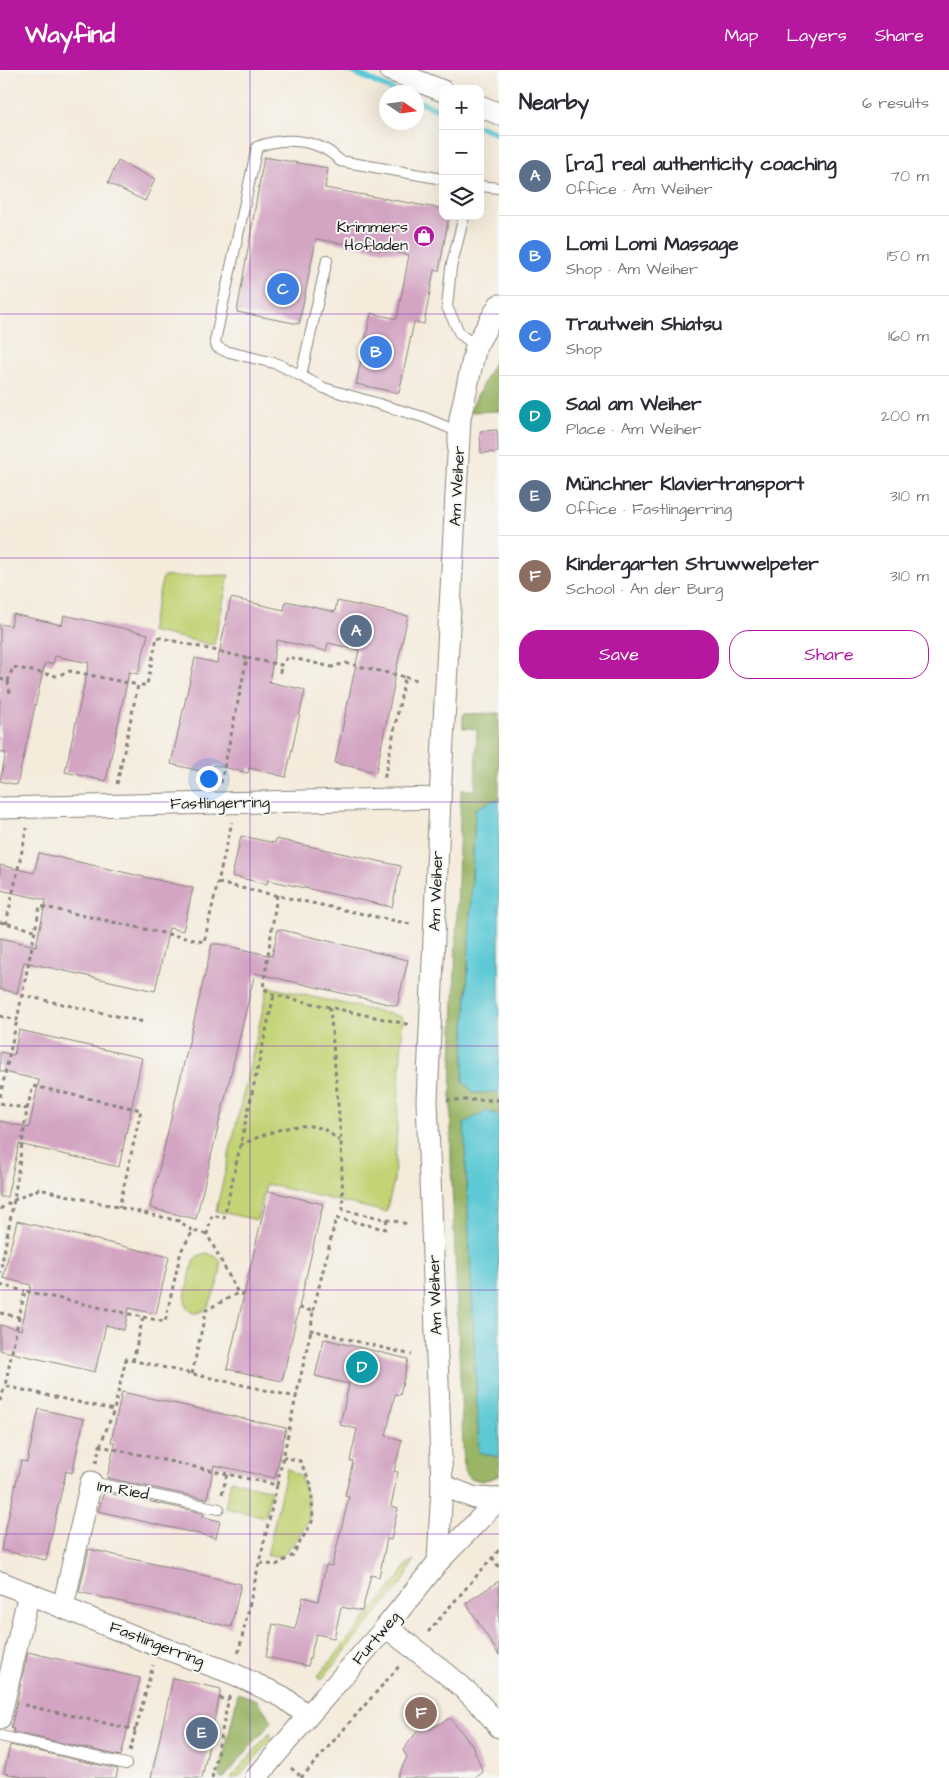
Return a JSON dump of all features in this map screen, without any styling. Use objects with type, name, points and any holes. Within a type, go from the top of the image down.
[{"type":"street","points":[[390,70],[439,89]]},
{"type":"street","points":[[484,108],[499,114]]},
{"type":"street","name":"Am Weiher","points":[[438,1562],[442,1484],[427,1100],[440,798],[460,418],[476,346],[499,305]]},
{"type":"street","name":"Fastlingerring","points":[[0,808],[440,798]]},
{"type":"street","name":"Im Ried","points":[[63,1606],[91,1482]]},
{"type":"street","points":[[442,1484],[475,1498],[499,1499]]},
{"type":"street","name":"Furtweg","points":[[256,1778],[386,1628],[438,1562],[499,1499]]},
{"type":"street","name":"Fastlingerring","points":[[0,1582],[158,1646],[234,1674],[283,1697],[308,1716]]},
{"type":"street","points":[[2,1709],[29,1593]]},
{"type":"street","points":[[386,1628],[459,1685],[499,1727]]},
{"type":"lane","points":[[439,178],[340,161],[334,154],[309,143],[288,140],[269,142],[257,147],[215,341],[217,347],[225,351],[278,364],[324,388],[371,400],[423,417],[460,432]]},
{"type":"lane","points":[[484,186],[499,188]]},
{"type":"lane","points":[[463,220],[452,268],[447,307],[460,334],[476,346]]},
{"type":"lane","points":[[301,376],[327,260]]},
{"type":"lane","name":"Im Ried","points":[[91,1482],[219,1510]]},
{"type":"lane","points":[[0,1736],[126,1764]]},
{"type":"path","points":[[10,693],[8,680],[13,667],[56,676],[70,671],[146,685],[157,637],[281,665]]},
{"type":"path","points":[[280,673],[281,665],[288,657],[332,667],[345,663],[417,680]]},
{"type":"path","points":[[0,1097],[40,906],[204,942],[218,882],[226,803],[247,658]]},
{"type":"path","points":[[380,799],[406,677]]},
{"type":"path","points":[[0,679],[8,680]]},
{"type":"path","points":[[113,806],[138,685]]},
{"type":"path","points":[[6,924],[31,808]]},
{"type":"path","points":[[218,882],[410,924]]},
{"type":"path","points":[[277,895],[263,988],[274,995],[416,1026]]},
{"type":"path","points":[[0,922],[34,930]]},
{"type":"path","points":[[21,995],[144,1022]]},
{"type":"path","points":[[244,1295],[238,1293],[207,1234],[212,1215],[224,1218],[274,995]]},
{"type":"path","points":[[330,1007],[341,1141],[343,1210],[408,1224]]},
{"type":"path","points":[[0,1016],[17,1020]]},
{"type":"path","points":[[0,1273],[14,1200],[27,1109],[33,1086],[141,1110],[118,1208]]},
{"type":"path","points":[[427,1100],[499,1100]]},
{"type":"path","points":[[0,1103],[27,1109]]},
{"type":"path","points":[[240,1145],[262,1136],[298,1126],[321,1128],[341,1141]]},
{"type":"path","points":[[0,1209],[14,1200],[39,1189],[179,1221],[193,1231],[207,1234]]},
{"type":"path","points":[[212,1778],[311,1330],[313,1311],[336,1218],[385,1229],[387,1220]]},
{"type":"path","points":[[0,1285],[165,1322],[181,1251],[193,1231]]},
{"type":"path","points":[[0,1401],[5,1386],[25,1291]]},
{"type":"path","points":[[192,1374],[206,1310],[238,1293]]},
{"type":"path","points":[[299,1308],[313,1311]]},
{"type":"path","points":[[0,1312],[19,1317]]},
{"type":"path","points":[[133,1361],[143,1317]]},
{"type":"path","points":[[311,1330],[412,1355]]},
{"type":"path","points":[[91,1482],[100,1446],[114,1410],[126,1360],[296,1398]]},
{"type":"path","points":[[5,1386],[114,1410]]},
{"type":"path","points":[[100,1446],[277,1485]]},
{"type":"path","points":[[260,1562],[276,1565],[292,1556],[313,1520],[311,1484],[300,1461],[283,1457]]},
{"type":"path","points":[[219,1510],[227,1474]]},
{"type":"path","points":[[492,1557],[499,1567]]},
{"type":"path","points":[[126,1764],[158,1646]]},
{"type":"path","points":[[219,1698],[228,1700]]},
{"type":"path","points":[[2,1709],[136,1730]]},
{"type":"green space","points":[[499,352],[499,411],[469,412]]},
{"type":"green space","points":[[229,575],[214,645],[150,631],[163,577]]},
{"type":"green space","points":[[499,713],[499,801],[494,800],[475,810],[463,1080],[474,1093],[499,1092],[499,1115],[486,1111],[499,1476],[482,1481],[469,1478],[464,1469],[451,1161],[451,1094],[461,790],[475,790],[477,729],[463,728],[463,714]]},
{"type":"green space","points":[[268,987],[403,1017],[394,1181],[386,1212],[266,1184],[257,1220],[216,1211]]},
{"type":"green space","points":[[207,1253],[220,1261],[221,1270],[208,1306],[203,1311],[195,1313],[187,1308],[185,1303],[186,1291],[194,1260],[201,1254]]},
{"type":"green space","points":[[287,1468],[300,1476],[308,1499],[309,1519],[298,1538],[282,1556],[267,1556]]},
{"type":"green space","points":[[231,1480],[271,1490],[265,1517],[225,1508]]},
{"type":"green space","points":[[414,1560],[404,1580],[321,1680],[317,1677],[400,1577],[406,1565]]},
{"type":"green space","points":[[238,1693],[257,1700],[272,1721],[224,1778],[219,1778]]},
{"type":"green space","points":[[270,1732],[271,1740],[238,1778],[231,1778]]},
{"type":"water","points":[[494,800],[499,801],[499,1092],[474,1093],[463,1081],[475,809]]},
{"type":"water","points":[[486,1111],[499,1115],[499,1456],[497,1457],[479,1452],[464,1123]]},
{"type":"building","points":[[264,157],[328,168],[325,188],[439,208],[439,220],[448,220],[439,271],[434,270],[424,324],[414,322],[399,393],[356,384],[371,313],[397,319],[409,255],[316,239],[299,324],[237,312]]},
{"type":"building","points":[[118,161],[155,179],[145,201],[108,183]]},
{"type":"building","points":[[497,430],[498,452],[481,453],[480,431]]},
{"type":"building","points":[[231,598],[284,610],[286,601],[335,612],[337,601],[408,616],[376,772],[335,763],[359,650],[328,643],[326,651],[277,640],[269,682],[305,690],[286,777],[249,768],[248,773],[214,765],[212,774],[171,764],[195,658],[217,663]]},
{"type":"building","points":[[13,614],[62,625],[64,615],[148,634],[138,674],[129,672],[106,781],[65,772],[89,663],[55,656],[53,664],[45,663],[17,785],[0,781],[6,753],[0,752],[0,624],[11,626]]},
{"type":"building","points":[[241,836],[275,843],[276,839],[401,866],[392,907],[268,880],[267,884],[232,876]]},
{"type":"building","points":[[39,853],[193,888],[183,931],[169,928],[155,991],[24,962],[17,993],[0,989],[0,938],[36,946],[46,900],[0,890],[0,865],[34,873]]},
{"type":"building","points":[[278,929],[408,960],[397,1006],[255,973],[196,1219],[150,1208],[212,944],[272,956]]},
{"type":"building","points":[[19,1030],[142,1058],[119,1167],[19,1144],[7,1197],[0,1197],[0,1121],[29,1128],[39,1080],[0,1071],[0,1052],[14,1055]]},
{"type":"building","points":[[268,1191],[323,1204],[282,1381],[227,1369]]},
{"type":"building","points":[[17,1221],[169,1257],[156,1314],[129,1308],[124,1330],[106,1325],[95,1372],[0,1350],[0,1325],[21,1330],[31,1285],[3,1278]]},
{"type":"building","points":[[324,1339],[408,1359],[400,1395],[395,1394],[386,1436],[402,1440],[394,1471],[398,1472],[391,1506],[398,1508],[391,1540],[387,1539],[379,1577],[371,1575],[362,1611],[341,1607],[334,1638],[316,1634],[308,1666],[266,1657],[273,1624],[295,1629],[303,1597],[318,1601],[326,1565],[332,1566],[349,1497],[345,1496],[353,1461],[350,1461],[357,1429],[340,1425],[349,1384],[315,1376]]},
{"type":"building","points":[[122,1392],[286,1428],[275,1478],[214,1465],[207,1499],[107,1478],[115,1443],[111,1442]]},
{"type":"building","points":[[39,1409],[84,1419],[72,1473],[66,1471],[46,1560],[1,1550],[21,1461],[27,1462]]},
{"type":"building","points":[[104,1492],[204,1513],[203,1517],[220,1521],[216,1538],[98,1511]]},
{"type":"building","points":[[89,1549],[241,1584],[231,1627],[79,1592]]},
{"type":"building","points":[[499,1581],[499,1655],[466,1603]]},
{"type":"building","points":[[28,1652],[140,1678],[121,1756],[13,1732],[14,1729],[11,1728]]},
{"type":"building","points":[[173,1678],[221,1689],[202,1778],[151,1778]]},
{"type":"building","points":[[450,1718],[472,1745],[483,1772],[475,1778],[397,1778],[407,1757],[403,1750],[423,1724],[430,1729]]},
{"type":"building","points":[[10,1745],[118,1769],[116,1778],[26,1778],[4,1773]]},
{"type":"waterway","points":[[349,70],[382,85]]},
{"type":"waterway","points":[[424,104],[439,110]]},
{"type":"waterway","points":[[484,128],[499,134]]},
{"type":"place","name":"Krimmers Hofladen","points":[[424,236]]},
{"type":"place","name":"Trautwein Shiatsu","points":[[283,289]]},
{"type":"place","name":"Lomi Lomi Massage","points":[[376,352]]},
{"type":"place","name":"[ra] real authenticity coaching","points":[[356,631]]},
{"type":"place","name":"Saal am Weiher","points":[[362,1367]]},
{"type":"place","name":"Kindergarten Struwwelpeter","points":[[421,1713]]},
{"type":"place","name":"Münchner Klaviertransport","points":[[202,1733]]}]
